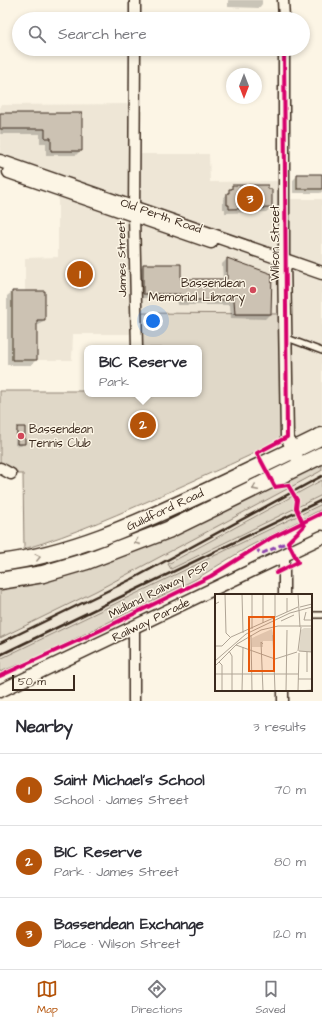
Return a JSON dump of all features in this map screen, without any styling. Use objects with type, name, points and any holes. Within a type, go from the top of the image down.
[{"type":"highway","name":"Guildford Road","points":[[0,563],[26,560],[73,548],[130,528],[322,436]]},
{"type":"highway","name":"Guildford Road","points":[[0,582],[43,574],[87,561],[168,530],[322,455]]},
{"type":"street","points":[[135,0],[135,12]]},
{"type":"street","points":[[283,0],[284,12]]},
{"type":"street","name":"James Street","points":[[135,56],[134,211],[137,345]]},
{"type":"street","name":"Wilson Street","points":[[284,56],[287,437],[300,465]]},
{"type":"street","name":"Old Perth Road","points":[[0,161],[134,211],[285,263],[322,273]]},
{"type":"street","name":"Old Perth Road","points":[[0,169],[134,211]]},
{"type":"street","name":"Old Perth Road","points":[[285,263],[322,281]]},
{"type":"street","points":[[0,468],[11,474]]},
{"type":"street","name":"Railway Parade","points":[[0,690],[134,628],[322,537]]},
{"type":"street","points":[[284,555],[284,594]]},
{"type":"street","points":[[134,628],[134,701]]},
{"type":"street","points":[[283,701],[284,691]]},
{"type":"lane","points":[[286,338],[322,351]]},
{"type":"shaded area","points":[[135,104],[135,154],[209,154],[210,182],[285,181],[285,199],[322,199],[322,273],[0,161],[0,105]]},
{"type":"shaded area","points":[[58,190],[322,281],[322,436],[293,450],[285,314],[137,334],[73,334],[72,360],[37,360],[37,320],[45,320],[45,291],[25,291],[25,258],[58,257]]},
{"type":"shaded area","points":[[136,313],[285,314],[287,437],[229,465],[117,515],[62,537],[24,549],[23,474],[11,474],[0,468],[0,391],[84,391],[84,397],[202,397],[202,345],[137,345]]},
{"type":"shaded area","points":[[322,459],[322,470],[319,472],[96,591],[0,638],[0,587],[45,578]]},
{"type":"shaded area","points":[[322,470],[322,480],[168,564],[172,569],[322,495],[322,504],[0,659],[0,638],[96,591]]},
{"type":"shaded area","points":[[322,480],[322,495],[171,569],[168,564]]},
{"type":"shaded area","points":[[322,504],[322,509],[248,547],[196,579],[40,656],[0,672],[0,659]]},
{"type":"building","points":[[0,113],[82,113],[82,151],[51,151],[51,138],[45,138],[45,129],[0,129]]},
{"type":"building","points":[[297,174],[322,174],[322,189],[297,189]]},
{"type":"building","points":[[232,185],[268,185],[268,189],[272,189],[272,208],[229,209],[229,205],[227,205],[227,193],[229,193],[229,189],[232,189]]},
{"type":"building","points":[[227,258],[272,274],[271,314],[235,314],[234,300],[181,300],[181,294],[143,294],[143,264],[181,264],[181,279],[227,279]]},
{"type":"building","points":[[12,291],[45,291],[45,320],[37,320],[37,360],[12,360]]},
{"type":"building","points":[[17,427],[25,427],[25,444],[17,444]]},
{"type":"railway","points":[[0,643],[136,577],[322,476]]},
{"type":"railway","points":[[0,655],[322,500]]},
{"type":"marked path","points":[[256,547],[259,552],[263,553],[288,542]]},
{"type":"cycle path","points":[[284,56],[287,437],[257,453],[275,487],[288,485],[297,500],[296,508],[304,526]]},
{"type":"cycle path","name":"Midland Railway PSP","points":[[0,676],[101,630],[211,576],[271,538],[322,513]]},
{"type":"cycle path","points":[[276,573],[298,562],[288,542],[304,526]]},
{"type":"place","name":"Bassendean Exchange","points":[[250,199]]},
{"type":"place","name":"Saint Michael's School","points":[[80,274]]},
{"type":"place","name":"Bassendean Memorial Library","points":[[253,290]]},
{"type":"place","name":"BIC Reserve","points":[[143,425]]},
{"type":"place","name":"Bassendean Tennis Club","points":[[21,436]]}]
